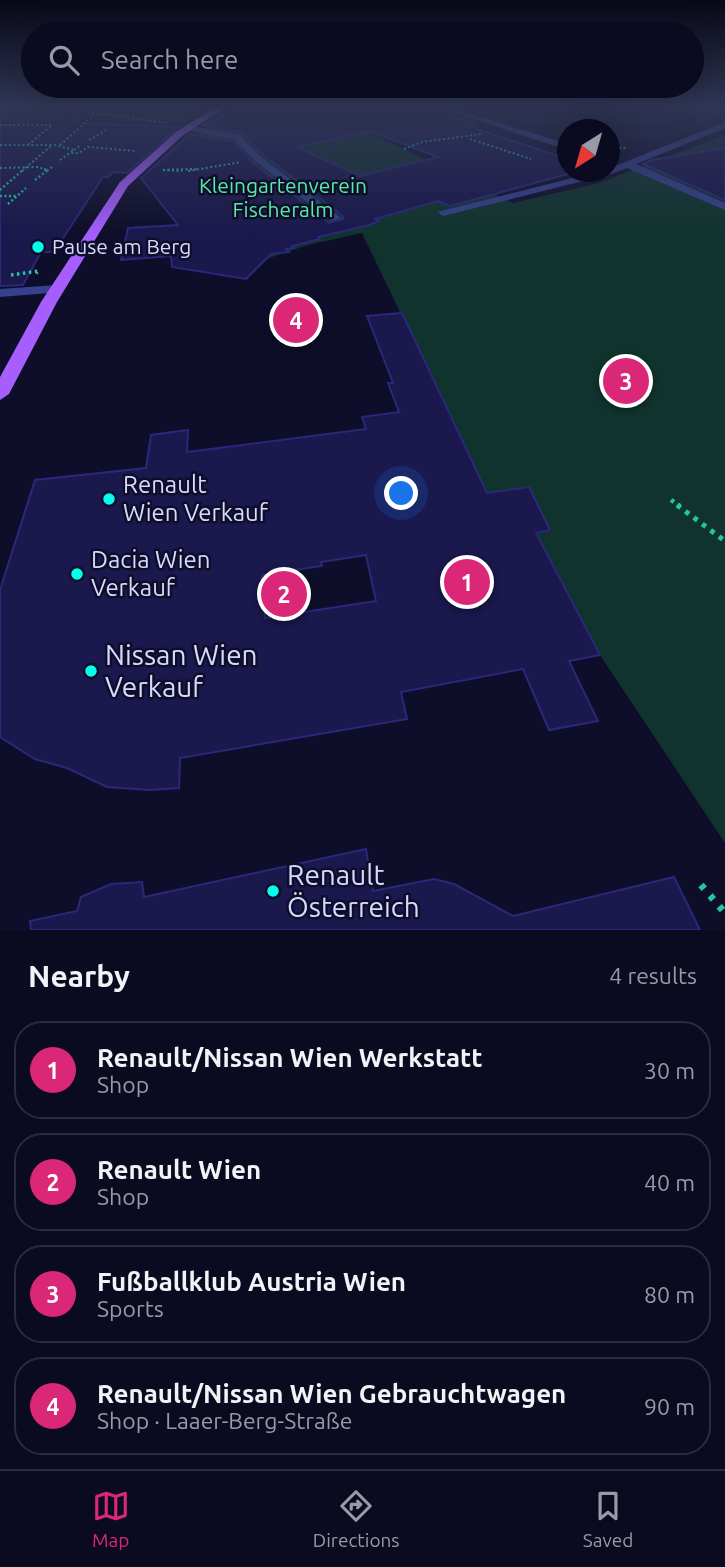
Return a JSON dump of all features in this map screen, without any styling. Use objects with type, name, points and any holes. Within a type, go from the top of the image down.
[{"type":"main road","points":[[1,390],[57,289],[124,184],[164,148]]},
{"type":"street","points":[[248,148],[327,215],[335,218]]},
{"type":"street","points":[[620,166],[666,148]]},
{"type":"street","points":[[620,169],[725,207]]},
{"type":"street","points":[[443,212],[561,182]]},
{"type":"street","points":[[0,293],[57,289]]},
{"type":"path","points":[[0,190],[47,148]]},
{"type":"path","points":[[68,148],[74,150]]},
{"type":"path","points":[[71,153],[79,153],[86,148]]},
{"type":"path","points":[[107,148],[141,151]]},
{"type":"path","points":[[500,148],[531,159]]},
{"type":"path","points":[[60,160],[74,150]]},
{"type":"path","points":[[0,168],[27,166],[47,170]]},
{"type":"path","points":[[159,169],[187,171],[214,166]]},
{"type":"path","points":[[35,180],[52,167]]},
{"type":"path","points":[[8,204],[26,188]]},
{"type":"path","points":[[0,196],[17,196]]},
{"type":"path","points":[[671,500],[725,541]]},
{"type":"path","points":[[701,885],[725,912]]},
{"type":"green space","name":"Kleingartenverein Fischeralm","points":[[190,148],[402,148],[513,203],[602,182],[620,182],[620,175],[690,148],[725,148],[725,843],[600,655],[536,533],[550,530],[529,488],[487,493],[362,233],[308,245],[266,259],[194,181]]},
{"type":"building","points":[[0,148],[155,148],[127,173],[113,172],[108,177],[103,177],[54,252],[41,252],[23,285],[0,286]]},
{"type":"building","points":[[174,148],[240,148],[252,162],[329,223],[343,219],[343,216],[257,148],[300,148],[360,176],[438,157],[416,148],[536,148],[557,155],[557,177],[450,206],[438,201],[375,219],[379,221],[369,225],[318,237],[320,239],[286,249],[289,252],[271,254],[246,279],[172,267],[171,256],[121,260],[128,228],[178,225],[141,178]]},
{"type":"building","points":[[725,148],[725,200],[643,164],[652,160]]},
{"type":"building","points":[[402,313],[487,493],[529,487],[550,530],[536,533],[600,655],[569,661],[598,721],[549,730],[523,669],[401,692],[407,719],[180,758],[179,788],[149,790],[107,787],[67,768],[35,759],[0,737],[0,590],[35,480],[146,468],[151,435],[188,430],[187,452],[366,429],[362,417],[399,412],[388,383],[393,383],[367,316]],"holes":[[[366,555],[376,601],[265,618],[262,575],[322,566],[321,562]]]},
{"type":"building","name":"Renault Österreich","points":[[366,849],[373,891],[434,879],[454,884],[513,916],[674,877],[700,930],[31,930],[30,921],[77,911],[81,897],[111,884],[142,882],[144,897]]},
{"type":"place","name":"Pause am Berg","points":[[38,247]]},
{"type":"place","name":"Renault/Nissan Wien Gebrauchtwagen","points":[[296,320]]},
{"type":"place","name":"Fußballklub Austria Wien","points":[[626,381]]},
{"type":"place","name":"Renault Wien Verkauf","points":[[109,499]]},
{"type":"place","name":"Dacia Wien Verkauf","points":[[77,574]]},
{"type":"place","name":"Renault/Nissan Wien Werkstatt","points":[[467,582]]},
{"type":"place","name":"Renault Wien","points":[[284,594]]},
{"type":"place","name":"Nissan Wien Verkauf","points":[[91,671]]},
{"type":"place","name":"Renault Österreich","points":[[273,891]]}]
